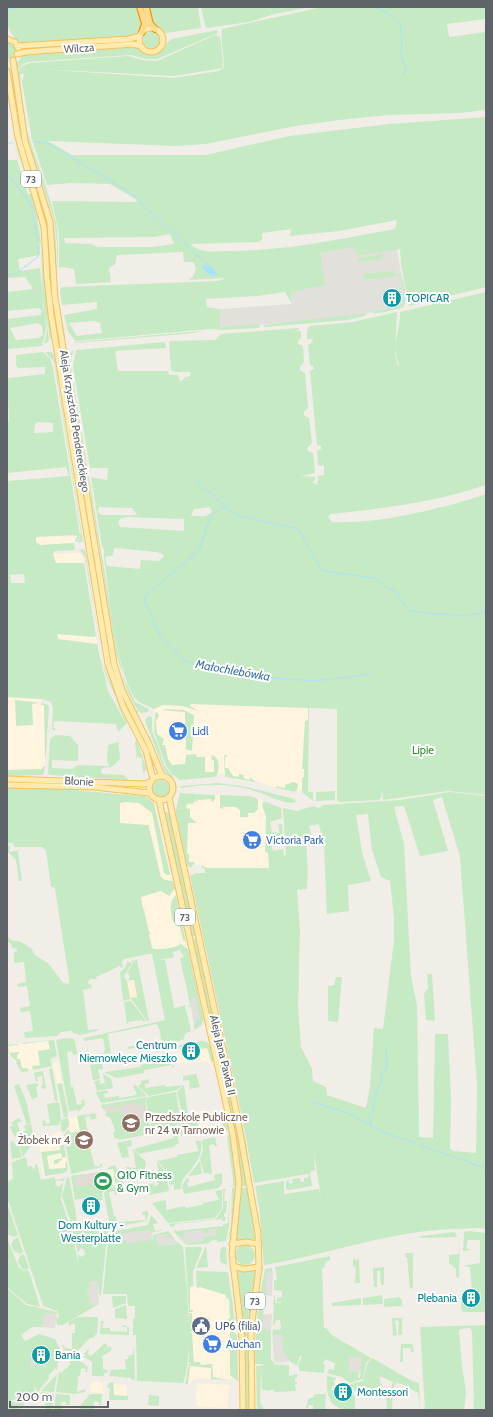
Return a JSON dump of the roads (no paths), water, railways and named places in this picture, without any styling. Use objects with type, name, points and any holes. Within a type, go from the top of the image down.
[{"type":"highway","points":[[140,7],[145,24],[141,34]]},
{"type":"highway","points":[[146,7],[150,24],[155,29]]},
{"type":"main road","points":[[146,29],[155,29],[162,35],[163,43],[160,48],[151,52],[145,50],[141,46],[141,34],[146,29]]},
{"type":"main road","name":"Wilcza","points":[[17,46],[129,39],[141,34]]},
{"type":"main road","points":[[7,37],[17,46],[17,54]]},
{"type":"main road","name":"Wilcza","points":[[17,54],[26,52],[133,44],[141,46]]},
{"type":"main road","name":"73","points":[[10,61],[17,54]]},
{"type":"main road","name":"Aleja Krzysztofa Pendereckiego","points":[[10,61],[25,141],[50,222],[55,298],[114,664],[122,690],[149,744],[162,776]]},
{"type":"main road","name":"Aleja Krzysztofa Pendereckiego","points":[[7,71],[18,137],[44,227],[48,296],[108,664],[123,706],[146,751],[151,781]]},
{"type":"main road","points":[[151,781],[162,776]]},
{"type":"main road","name":"73","points":[[162,776],[169,780],[172,784],[173,792],[169,798]]},
{"type":"main road","name":"Błonie","points":[[7,779],[146,784],[151,781]]},
{"type":"main road","name":"73","points":[[149,793],[151,781]]},
{"type":"main road","name":"Błonie","points":[[7,785],[94,787],[149,793]]},
{"type":"main road","points":[[149,793],[153,798],[159,800],[169,798]]},
{"type":"main road","name":"Aleja Jana Pawła II","points":[[169,798],[236,1110],[259,1244],[259,1267],[251,1330],[252,1410]]},
{"type":"main road","name":"Aleja Jana Pawła II","points":[[159,800],[237,1160],[239,1187],[232,1244],[233,1266],[242,1337],[243,1410]]},
{"type":"main road","points":[[232,1244],[246,1242],[259,1244]]},
{"type":"main road","points":[[233,1266],[241,1269],[259,1267]]},
{"type":"water","points":[[202,265],[211,266],[218,275],[212,276],[205,271]]},
{"type":"waterway","points":[[7,10],[22,7]]},
{"type":"waterway","points":[[374,7],[388,13],[400,25],[402,37],[401,55],[406,69],[403,76]]},
{"type":"waterway","points":[[34,142],[47,143],[128,191],[208,265]]},
{"type":"waterway","points":[[7,143],[12,143]]},
{"type":"waterway","points":[[7,173],[32,206],[38,242]]},
{"type":"waterway","points":[[7,275],[15,274],[38,257],[38,245]]},
{"type":"waterway","name":"Małochlebówka","points":[[196,479],[198,483],[236,515],[298,529],[319,566],[324,571],[375,578],[389,589],[394,589],[409,611],[463,616],[486,612]]},
{"type":"waterway","name":"Małochlebówka","points":[[226,507],[218,510],[209,520],[200,547],[196,553],[145,596],[145,601],[161,638],[186,662],[226,667],[247,675],[259,677],[316,681],[330,679]]},
{"type":"waterway","name":"Małochlebówka","points":[[333,679],[370,674]]},
{"type":"waterway","points":[[371,1125],[369,1115],[373,1110],[375,1095],[382,1080],[381,1074],[387,1068],[386,1048]]},
{"type":"waterway","points":[[311,1102],[348,1113],[383,1132],[415,1143]]},
{"type":"waterway","points":[[419,1144],[462,1160]]},
{"type":"waterway","points":[[463,1160],[486,1169]]},
{"type":"place","name":"TOPICAR","points":[[392,298]]},
{"type":"place","name":"Lidl","points":[[178,731]]},
{"type":"place","name":"Victoria Park","points":[[252,840]]},
{"type":"place","name":"Centrum Niemowlęce Mieszko","points":[[191,1051]]},
{"type":"place","name":"Przedszkole Publiczne nr 24 w Tarnowie","points":[[131,1123]]},
{"type":"place","name":"Żłobek nr 4","points":[[84,1140]]},
{"type":"place","name":"Q10 Fitness & Gym","points":[[103,1181]]},
{"type":"place","name":"Dom Kultury - Westerplatte","points":[[91,1206]]},
{"type":"place","name":"Plebania","points":[[471,1298]]},
{"type":"place","name":"UP6 (filia)","points":[[201,1326]]},
{"type":"place","name":"Auchan","points":[[212,1344]]},
{"type":"place","name":"Bania","points":[[41,1355]]},
{"type":"place","name":"Montessori","points":[[343,1392]]},
{"type":"park label","name":"Lipie","points":[[423,750]]}]
